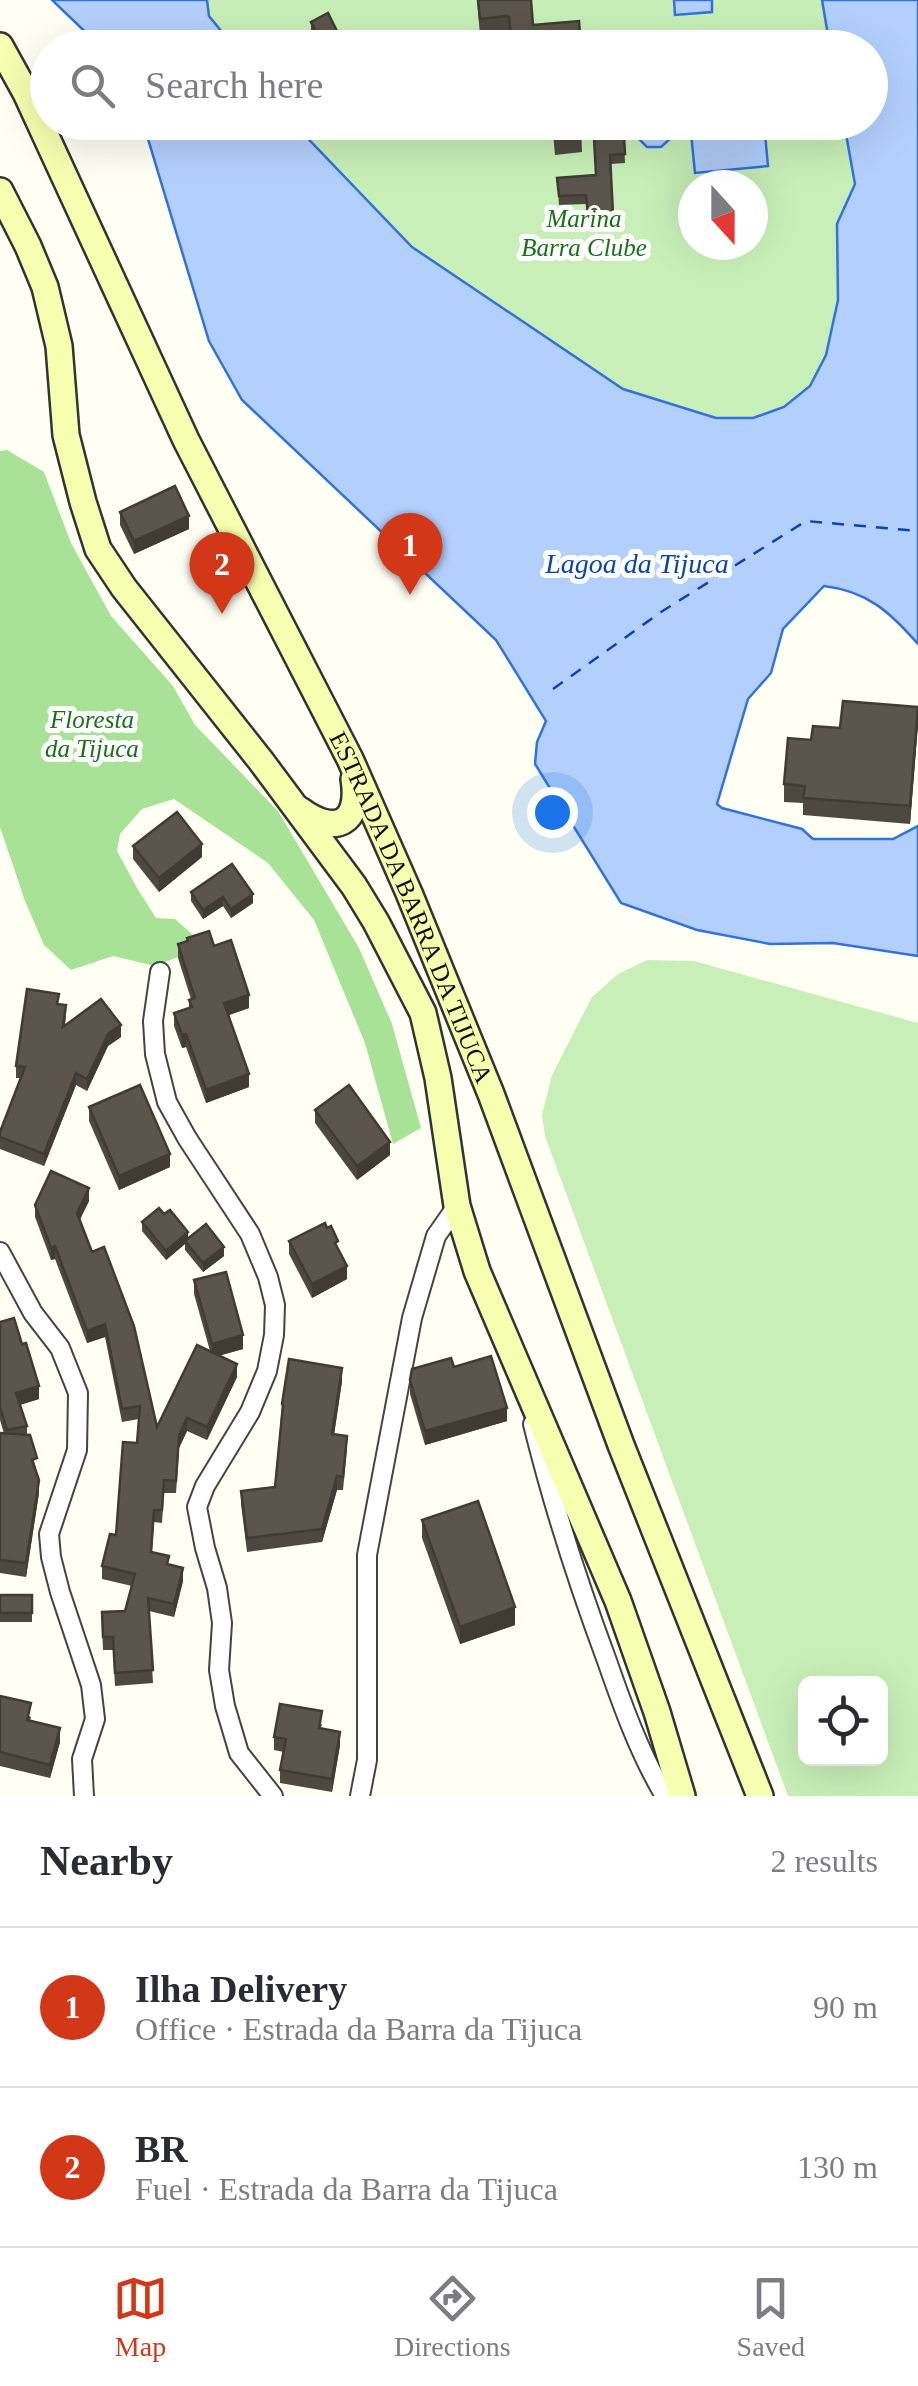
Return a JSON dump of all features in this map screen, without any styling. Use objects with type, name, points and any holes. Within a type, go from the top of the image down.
[{"type":"main road","name":"ESTRADA DA BARRA DA TIJUCA","points":[[2,52],[30,102]]},
{"type":"main road","name":"ESTRADA DA BARRA DA TIJUCA","points":[[48,140],[186,440],[350,759],[491,1094],[621,1445],[760,1796]]},
{"type":"main road","name":"ESTRADA DA BARRA DA TIJUCA","points":[[0,191],[45,287],[59,346],[66,435],[98,549],[354,886],[423,1012],[438,1078],[458,1206],[477,1271],[618,1601],[682,1796]]},
{"type":"main road","points":[[292,804],[324,824],[344,820],[356,806],[350,759]]},
{"type":"street","points":[[160,972],[152,1022],[166,1102],[250,1234],[275,1305],[267,1372],[250,1412],[197,1506],[217,1588],[222,1624],[219,1670],[225,1706],[239,1753],[272,1796]]},
{"type":"street","points":[[360,1796],[367,1760],[367,1555],[412,1318],[436,1236],[458,1206]]},
{"type":"street","points":[[0,1252],[33,1313],[60,1348],[78,1393],[77,1450],[49,1534],[60,1592],[90,1684],[94,1718],[82,1759],[84,1796]]},
{"type":"street","points":[[518,1366],[548,1484],[588,1611],[628,1721],[666,1796]]},
{"type":"green space","points":[[207,0],[822,0],[827,30],[220,30],[209,16]]},
{"type":"green space","name":"Marina Barra Clube","points":[[309,140],[847,140],[855,185],[837,224],[838,300],[826,355],[810,386],[784,407],[753,418],[716,418],[623,389],[411,247]]},
{"type":"green space","name":"Floresta da Tijuca","points":[[7,450],[44,472],[71,543],[111,616],[173,686],[195,725],[278,811],[359,948],[392,1024],[421,1128],[393,1144],[365,1043],[314,920],[268,863],[174,799],[142,809],[120,834],[117,851],[156,918],[175,919],[192,934],[186,954],[155,966],[113,956],[71,970],[44,945],[0,827],[0,451]]},
{"type":"green space","points":[[647,960],[694,961],[918,1023],[918,1796],[788,1796],[545,1136],[542,1115],[552,1075],[592,997],[618,974]]},
{"type":"water","points":[[52,0],[207,0],[209,16],[220,30],[83,30]]},
{"type":"water","points":[[674,0],[712,0],[712,12],[675,15]]},
{"type":"water","name":"Lagoa da Tijuca","points":[[822,0],[918,0],[918,644],[877,605],[853,593],[824,586],[783,629],[771,673],[748,699],[717,804],[802,829],[813,839],[893,839],[918,826],[918,956],[833,943],[770,944],[697,930],[621,903],[535,764],[537,742],[546,721],[496,640],[242,400],[209,341],[148,140],[309,140],[412,247],[623,389],[716,418],[753,418],[784,407],[810,386],[826,355],[838,300],[837,224],[855,184],[847,140],[888,140],[888,30],[827,30]]},
{"type":"water","points":[[640,140],[669,140],[661,147],[647,147]]},
{"type":"water","points":[[692,140],[766,140],[768,166],[695,170]]},
{"type":"building","points":[[478,0],[531,0],[533,25],[579,21],[580,30],[510,30],[509,17],[480,19]]},
{"type":"building","points":[[328,13],[336,30],[315,30],[311,22]]},
{"type":"building","points":[[594,140],[624,140],[625,154],[610,155],[613,214],[588,215],[586,195],[559,196],[557,178],[596,175]]},
{"type":"building","points":[[175,486],[189,516],[134,541],[120,512]]},
{"type":"building","points":[[843,701],[918,707],[910,806],[803,798],[805,786],[784,784],[788,738],[811,740],[813,726],[840,728]]},
{"type":"building","points":[[177,812],[202,844],[159,878],[133,846]]},
{"type":"building","points":[[232,864],[253,894],[231,909],[223,897],[203,910],[191,892]]},
{"type":"building","points":[[209,931],[214,946],[231,940],[249,995],[224,1003],[249,1074],[206,1090],[186,1034],[182,1035],[174,1013],[192,1007],[189,1000],[195,998],[178,944]]},
{"type":"building","points":[[27,989],[59,994],[57,1004],[66,1005],[63,1027],[101,999],[121,1025],[108,1034],[87,1079],[76,1073],[44,1154],[0,1137],[25,1067],[16,1066]]},
{"type":"building","points":[[140,1085],[170,1154],[119,1176],[89,1107]]},
{"type":"building","points":[[349,1085],[390,1142],[357,1166],[315,1110]]},
{"type":"building","points":[[51,1171],[89,1188],[77,1213],[92,1252],[104,1247],[134,1326],[157,1427],[197,1345],[237,1364],[207,1427],[187,1418],[179,1435],[176,1481],[164,1480],[162,1510],[154,1510],[151,1552],[169,1556],[167,1564],[183,1568],[174,1604],[148,1598],[153,1670],[115,1673],[113,1637],[103,1637],[102,1612],[125,1611],[135,1574],[102,1566],[110,1534],[116,1535],[123,1442],[137,1443],[140,1406],[122,1409],[105,1324],[87,1331],[55,1246],[51,1248],[35,1205]]},
{"type":"building","points":[[159,1208],[164,1214],[170,1210],[188,1232],[166,1251],[142,1222]]},
{"type":"building","points":[[325,1223],[327,1228],[331,1226],[347,1266],[312,1284],[289,1241]]},
{"type":"building","points":[[206,1224],[224,1247],[203,1263],[185,1241]]},
{"type":"building","points":[[226,1272],[243,1335],[212,1344],[194,1280]]},
{"type":"building","points":[[14,1318],[39,1386],[16,1393],[27,1426],[7,1430],[0,1407],[0,1322]]},
{"type":"building","points":[[491,1356],[507,1408],[425,1431],[410,1380],[412,1369],[451,1358],[454,1367]]},
{"type":"building","points":[[289,1359],[342,1368],[332,1434],[347,1436],[343,1477],[337,1476],[322,1529],[247,1538],[241,1491],[275,1487]]},
{"type":"building","points":[[0,1433],[30,1435],[37,1458],[32,1460],[39,1480],[26,1563],[0,1560]]},
{"type":"building","points":[[478,1501],[515,1607],[460,1627],[422,1520]]},
{"type":"building","points":[[0,1595],[32,1595],[32,1613],[0,1613]]},
{"type":"building","points":[[0,1696],[31,1703],[27,1720],[60,1728],[50,1765],[0,1752]]},
{"type":"building","points":[[280,1704],[322,1711],[319,1728],[340,1732],[332,1779],[280,1770],[286,1739],[274,1737]]},
{"type":"ferry route","points":[[553,689],[661,612],[806,521],[918,531]]},
{"type":"place","name":"Ilha Delivery","points":[[410,595]]},
{"type":"place","name":"BR","points":[[222,614]]}]
